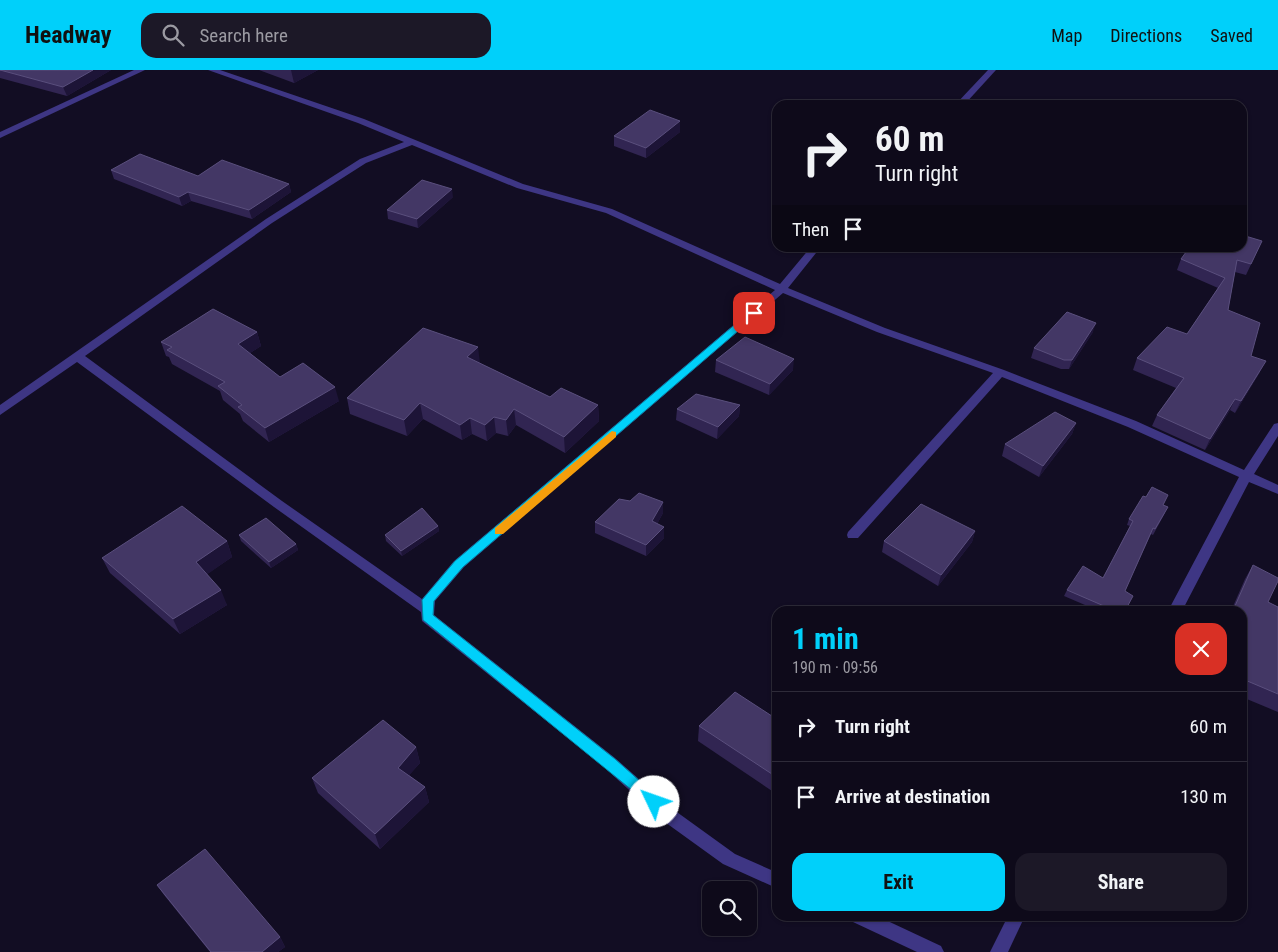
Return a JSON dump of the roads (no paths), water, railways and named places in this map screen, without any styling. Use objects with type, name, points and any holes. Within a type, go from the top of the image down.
[{"type":"street","points":[[0,135],[141,70]]},
{"type":"street","points":[[212,70],[361,121],[520,186],[609,211],[782,290],[881,330],[1000,372],[1132,424],[1278,490]]},
{"type":"street","points":[[963,100],[992,70]]},
{"type":"street","points":[[0,411],[284,212],[364,161],[411,142]]},
{"type":"street","points":[[772,878],[729,859],[668,815],[610,763],[427,617],[427,609],[428,600],[459,564],[782,290],[812,252]]},
{"type":"street","points":[[77,356],[278,504],[427,609]]},
{"type":"street","points":[[853,536],[1000,372]]},
{"type":"street","points":[[1179,606],[1246,476],[1278,427]]},
{"type":"street","points":[[870,921],[935,952]]},
{"type":"street","points":[[999,952],[1014,921]]}]
